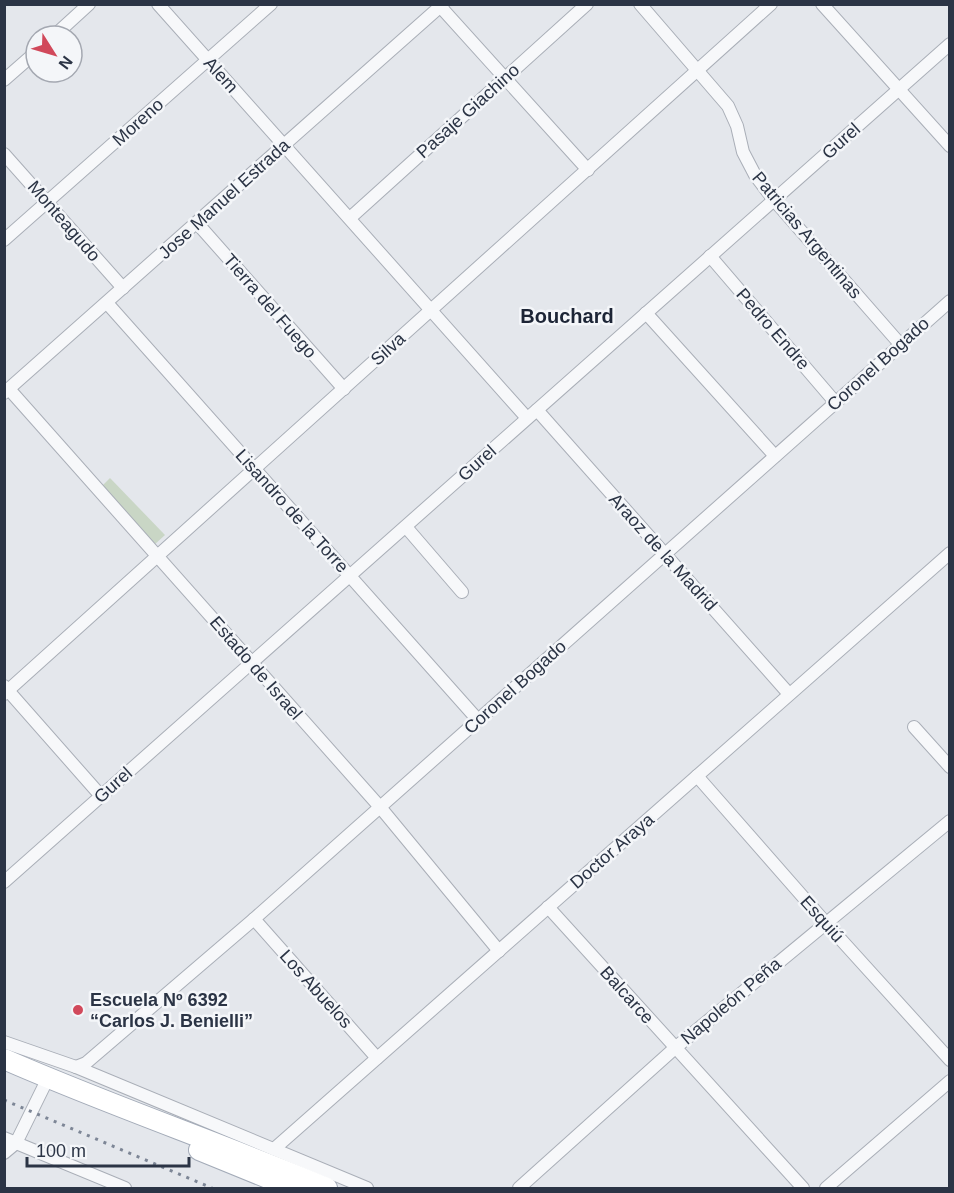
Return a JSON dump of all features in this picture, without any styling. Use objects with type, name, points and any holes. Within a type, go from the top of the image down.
[{"type":"main road","points":[[4,1059],[45,1084],[141,1127],[292,1188]]},
{"type":"main road","points":[[4,1073],[45,1084],[262,1161],[327,1188]]},
{"type":"street","points":[[68,24],[90,4]]},
{"type":"street","name":"Alem","points":[[158,4],[285,145]]},
{"type":"street","name":"Moreno","points":[[4,240],[271,4]]},
{"type":"street","name":"Pasaje Giachino","points":[[350,218],[587,4]]},
{"type":"street","name":"Patricias Argentinas","points":[[640,4],[728,106],[737,126],[743,152],[755,175],[774,200],[900,344]]},
{"type":"street","name":"Silva","points":[[6,690],[771,4]]},
{"type":"street","points":[[822,4],[950,147]]},
{"type":"street","points":[[441,5],[588,170]]},
{"type":"street","name":"Jose Manuel Estrada","points":[[7,391],[441,5]]},
{"type":"street","name":"Gurel","points":[[4,882],[950,44]]},
{"type":"street","points":[[4,80],[24,62]]},
{"type":"street","name":"Araoz de la Madrid","points":[[285,145],[431,310],[664,554],[789,694]]},
{"type":"street","name":"Monteagudo","points":[[4,154],[123,288]]},
{"type":"street","name":"Tierra del Fuego","points":[[197,223],[344,389]]},
{"type":"street","name":"Pedro Endre","points":[[710,256],[835,402]]},
{"type":"street","name":"Coronel Bogado","points":[[76,1067],[86,1063],[254,919],[950,301]]},
{"type":"street","name":"Lisandro de la Torre","points":[[107,303],[478,720]]},
{"type":"street","points":[[646,313],[775,456]]},
{"type":"street","name":"Estado de Israel","points":[[7,391],[158,556],[380,807],[499,951]]},
{"type":"street","points":[[406,527],[462,592]]},
{"type":"street","name":"Doctor Araya","points":[[274,1149],[950,553]]},
{"type":"street","points":[[6,690],[101,796]]},
{"type":"street","points":[[914,727],[950,766]]},
{"type":"street","name":"Esquiú","points":[[697,776],[950,1060]]},
{"type":"street","name":"Napoleón Peña","points":[[519,1188],[675,1048],[950,821]]},
{"type":"street","name":"Balcarce","points":[[548,908],[802,1188]]},
{"type":"street","name":"Los Abuelos","points":[[254,919],[377,1058]]},
{"type":"street","points":[[4,1042],[76,1067],[367,1188]]},
{"type":"street","points":[[826,1188],[950,1081]]},
{"type":"street","points":[[4,1153],[45,1084]]},
{"type":"street","points":[[10,1141],[125,1188]]},
{"type":"green space","points":[[110,478],[165,535],[154,545],[101,487]]},
{"type":"railway","points":[[4,1100],[212,1188]]},
{"type":"place","name":"Escuela Nº 6392 “Carlos J. Benielli”","points":[[78,1010]]},
{"type":"district","name":"Bouchard","points":[[567,316]]}]
